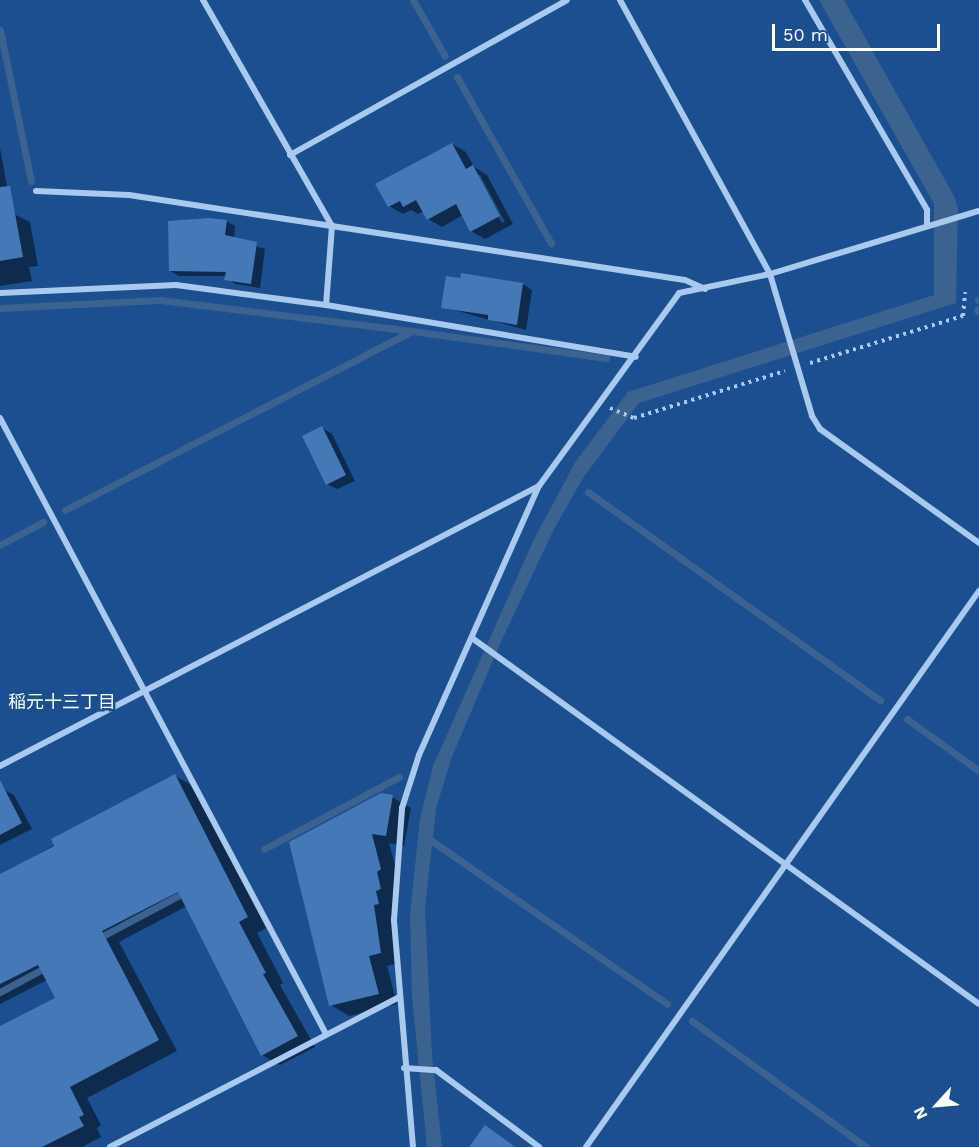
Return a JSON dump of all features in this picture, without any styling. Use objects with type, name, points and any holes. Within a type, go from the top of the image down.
[{"type":"street","points":[[203,0],[332,226],[326,305]]},
{"type":"street","points":[[290,155],[567,0]]},
{"type":"street","points":[[620,0],[770,274],[797,367],[820,429],[979,543]]},
{"type":"street","points":[[805,0],[927,210],[927,226]]},
{"type":"street","points":[[36,191],[129,195],[685,280],[705,289]]},
{"type":"street","points":[[413,1147],[404,1068],[394,920],[402,808],[419,755],[539,486],[636,357],[679,293],[770,274],[979,211]]},
{"type":"street","points":[[0,293],[176,285],[326,305],[636,357]]},
{"type":"street","points":[[0,418],[327,1034]]},
{"type":"street","points":[[0,766],[539,486]]},
{"type":"street","points":[[586,1147],[979,591]]},
{"type":"street","points":[[472,638],[979,1004]]},
{"type":"street","points":[[110,1147],[399,997]]},
{"type":"street","points":[[404,1068],[436,1070],[539,1147]]},
{"type":"path","points":[[601,404],[634,418]]},
{"type":"water","points":[[819,0],[844,0],[954,196],[958,208],[956,303],[639,403],[583,478],[553,531],[500,644],[451,759],[436,809],[425,908],[432,1055],[442,1147],[427,1147],[412,998],[410,915],[420,818],[433,766],[534,539],[576,461],[628,392],[934,295],[934,204]]},
{"type":"building","points":[[452,143],[466,169],[473,165],[500,216],[470,232],[456,204],[427,220],[416,200],[403,207],[400,201],[388,207],[375,184]]},
{"type":"building","points":[[10,186],[23,257],[0,261],[0,187]]},
{"type":"building","points":[[209,218],[227,220],[225,235],[257,242],[251,284],[224,280],[226,272],[169,271],[168,221]]},
{"type":"building","points":[[461,273],[523,283],[517,325],[488,320],[488,315],[441,308],[446,276],[460,278]]},
{"type":"building","points":[[322,426],[346,475],[326,485],[302,436]]},
{"type":"building","points":[[175,774],[248,917],[239,922],[266,973],[263,974],[298,1036],[261,1056],[178,892],[102,931],[159,1040],[70,1087],[84,1115],[79,1117],[84,1126],[42,1147],[0,1147],[0,1026],[55,998],[38,965],[0,984],[0,874],[54,846],[51,839]]},
{"type":"building","points":[[0,780],[22,823],[0,835]]},
{"type":"building","points":[[381,793],[393,795],[386,836],[372,834],[381,869],[377,872],[381,889],[376,891],[379,904],[374,905],[381,953],[369,956],[379,994],[329,1006],[289,842]]},
{"type":"building","points":[[485,1125],[515,1147],[469,1147]]},
{"type":"waterway","points":[[413,0],[445,56]]},
{"type":"waterway","points":[[0,30],[31,181]]},
{"type":"waterway","points":[[457,77],[551,243]]},
{"type":"waterway","points":[[0,308],[160,300],[412,331]]},
{"type":"waterway","points":[[65,510],[412,331],[606,358]]},
{"type":"waterway","points":[[588,492],[880,700]]},
{"type":"waterway","points":[[0,545],[43,522]]},
{"type":"waterway","points":[[907,719],[979,771]]},
{"type":"waterway","points":[[264,849],[399,777]]},
{"type":"waterway","points":[[432,841],[667,1004]]},
{"type":"waterway","points":[[97,939],[185,892]]},
{"type":"waterway","points":[[0,992],[48,966]]},
{"type":"waterway","points":[[692,1021],[866,1147]]},
{"type":"district","name":"稲元十三丁目","points":[[62,702]]}]
